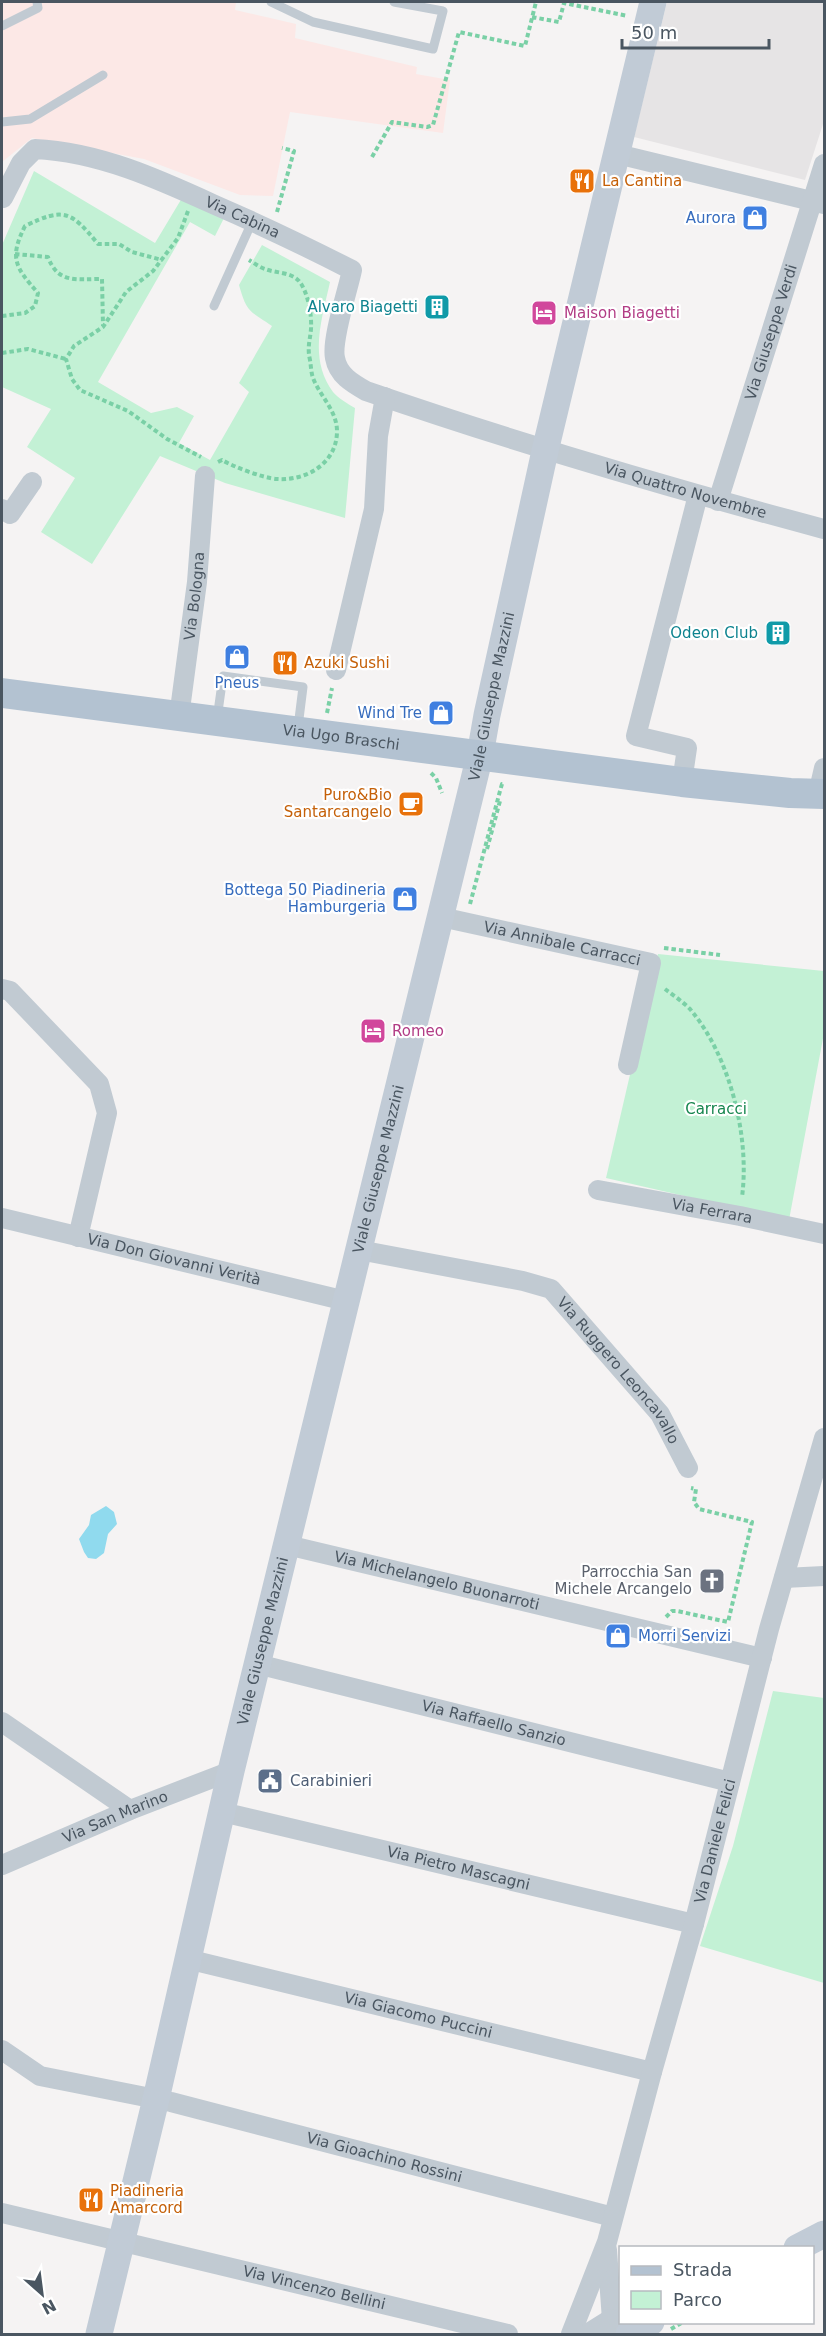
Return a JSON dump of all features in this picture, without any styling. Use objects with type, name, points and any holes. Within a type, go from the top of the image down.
[{"type":"main road","name":"Via Ugo Braschi","points":[[2,693],[682,782],[790,793],[822,785]]},
{"type":"street","name":"Viale Giuseppe Mazzini","points":[[99,2334],[257,1664],[480,755],[545,451],[651,11]]},
{"type":"street","name":"Via Cabina","points":[[3,198],[21,163],[35,149],[64,151],[146,173],[272,231],[352,270],[334,357],[340,372],[351,383],[385,397],[545,451]]},
{"type":"street","points":[[617,154],[818,202]]},
{"type":"street","name":"Via Giuseppe Verdi","points":[[718,501],[818,202],[825,164]]},
{"type":"street","points":[[336,669],[374,508],[378,436],[385,397]]},
{"type":"street","name":"Via Quattro Novembre","points":[[545,451],[825,529]]},
{"type":"street","name":"Via Bologna","points":[[179,717],[209,467]]},
{"type":"street","points":[[2,509],[10,514],[32,482]]},
{"type":"street","points":[[682,782],[687,748],[636,736],[698,495]]},
{"type":"street","name":"Via Annibale Carracci","points":[[441,917],[650,966],[628,1065]]},
{"type":"street","points":[[2,989],[10,991],[99,1084],[107,1113],[78,1237]]},
{"type":"street","name":"Via Ferrara","points":[[598,1191],[740,1216],[825,1234]]},
{"type":"street","name":"Via Don Giovanni Verità","points":[[2,1218],[346,1301]]},
{"type":"street","name":"Via Ruggero Leoncavallo","points":[[359,1250],[523,1281],[551,1289],[660,1414],[688,1468]]},
{"type":"street","name":"Via Daniele Felici","points":[[607,2242],[618,2329],[583,2334],[613,2217],[652,2072],[694,1924],[762,1658],[825,1438]]},
{"type":"street","name":"Via Michelangelo Buonarroti","points":[[287,1545],[762,1658]]},
{"type":"street","points":[[784,1578],[825,1576]]},
{"type":"street","name":"Via Raffaello Sanzio","points":[[257,1664],[730,1782]]},
{"type":"street","points":[[2,1722],[130,1810]]},
{"type":"street","name":"Via San Marino","points":[[2,1865],[130,1810],[231,1772]]},
{"type":"street","name":"Via Pietro Mascagni","points":[[222,1812],[694,1924]]},
{"type":"street","name":"Via Giacomo Puccini","points":[[187,1959],[652,2072]]},
{"type":"street","name":"Via Gioachino Rossini","points":[[2,2050],[40,2076],[156,2099],[613,2217]]},
{"type":"street","name":"Via Vincenzo Bellini","points":[[2,2213],[508,2334]]},
{"type":"street","points":[[799,2246],[825,2234]]},
{"type":"street","points":[[618,2329],[642,2324]]},
{"type":"lane","points":[[2,26],[38,8],[37,2]]},
{"type":"lane","points":[[271,2],[313,22],[433,49],[443,11],[394,2]]},
{"type":"lane","points":[[2,122],[30,119],[103,75]]},
{"type":"lane","points":[[214,306],[252,222]]},
{"type":"lane","points":[[217,722],[223,676],[303,687],[310,734]]},
{"type":"path","points":[[372,157],[392,122],[427,127],[433,125],[459,32],[525,46],[536,2]]},
{"type":"path","points":[[532,17],[560,22],[564,3],[651,11]]},
{"type":"path","points":[[272,231],[294,151],[282,148]]},
{"type":"path","points":[[197,216],[188,211],[178,238],[153,271],[126,292],[103,327],[74,346],[66,359],[72,380],[80,390],[128,411],[209,467],[222,460],[276,479],[298,478],[313,472],[327,461],[335,447],[337,431],[334,415],[313,377],[307,347],[311,328],[308,300],[298,281],[288,275],[263,269],[238,253]]},
{"type":"path","points":[[2,316],[25,313],[35,306],[38,293],[18,266],[15,254],[25,226],[50,214],[68,215],[81,223],[98,244],[119,244],[132,252],[162,260]]},
{"type":"path","points":[[15,254],[48,256],[52,269],[62,278],[102,279],[103,327]]},
{"type":"path","points":[[2,354],[28,349],[66,359]]},
{"type":"path","points":[[310,734],[336,669]]},
{"type":"path","points":[[500,801],[469,910],[502,784],[508,783]]},
{"type":"path","points":[[720,955],[652,947],[650,966],[663,987],[690,1009],[707,1034],[734,1094],[745,1158],[740,1216]]},
{"type":"path","points":[[688,1468],[683,1487],[696,1489],[694,1502],[699,1509],[752,1522],[728,1622]]},
{"type":"shaded area","points":[[2,2],[236,2],[235,10],[296,24],[295,38],[417,67],[416,74],[450,80],[443,133],[290,112],[273,196],[240,195],[144,159],[32,138],[2,162]]},
{"type":"shaded area","points":[[667,2],[824,2],[824,121],[805,180],[634,137]]},
{"type":"green space","points":[[34,171],[155,243],[182,198],[224,218],[215,236],[190,222],[98,382],[151,413],[177,407],[194,416],[179,443],[210,460],[249,392],[239,383],[272,326],[250,310],[244,301],[239,285],[262,245],[330,282],[319,338],[321,366],[325,379],[333,392],[355,408],[345,518],[225,483],[160,456],[92,564],[41,532],[75,478],[27,447],[51,409],[2,387],[2,245]]},
{"type":"green space","name":"Carracci","points":[[658,954],[824,971],[824,1033],[789,1220],[606,1178]]},
{"type":"green space","points":[[773,1691],[824,1698],[824,1983],[700,1946],[733,1846]]},
{"type":"water","points":[[106,1506],[114,1512],[117,1524],[108,1534],[104,1553],[96,1559],[88,1558],[79,1539],[89,1525],[91,1515]]},
{"type":"place","name":"La Cantina","points":[[582,181]]},
{"type":"place","name":"Aurora","points":[[755,218]]},
{"type":"place","name":"Alvaro Biagetti","points":[[437,307]]},
{"type":"place","name":"Maison Biagetti","points":[[544,313]]},
{"type":"place","name":"Odeon Club","points":[[778,633]]},
{"type":"place","name":"Pneus","points":[[237,657]]},
{"type":"place","name":"Azuki Sushi","points":[[285,663]]},
{"type":"place","name":"Wind Tre","points":[[441,713]]},
{"type":"place","name":"Puro&Bio Santarcangelo","points":[[411,804]]},
{"type":"place","name":"Bottega 50 Piadineria Hamburgeria","points":[[405,899]]},
{"type":"place","name":"Romeo","points":[[373,1031]]},
{"type":"place","name":"Parrocchia San Michele Arcangelo","points":[[712,1581]]},
{"type":"place","name":"Morri Servizi","points":[[618,1636]]},
{"type":"place","name":"Carabinieri","points":[[270,1781]]},
{"type":"place","name":"Piadineria Amarcord","points":[[91,2200]]}]
